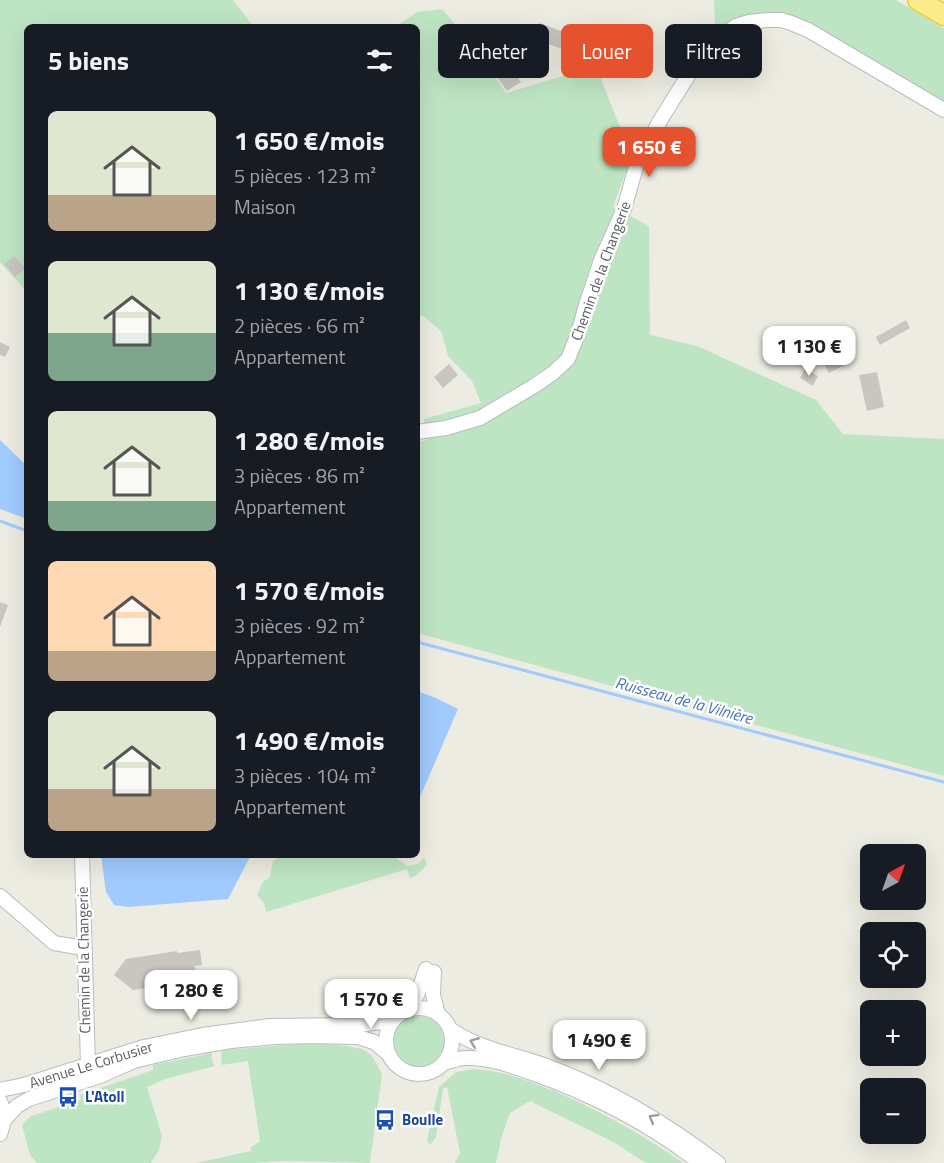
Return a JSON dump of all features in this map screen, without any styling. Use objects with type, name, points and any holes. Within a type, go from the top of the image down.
[{"type":"highway","points":[[918,0],[944,15]]},
{"type":"street","name":"Chemin de la Changerie","points":[[420,432],[446,428],[480,418],[534,386],[568,359],[601,260],[624,209],[638,160],[701,55],[724,33],[749,22],[781,20],[792,23],[808,30],[944,110]]},
{"type":"street","name":"Chemin de la Changerie","points":[[82,858],[88,1065]]},
{"type":"street","points":[[0,896],[54,944],[83,948]]},
{"type":"street","points":[[401,1014],[422,1008],[438,1014],[445,1020],[452,1039],[448,1057],[438,1069],[427,1074],[410,1074],[395,1064],[387,1053],[386,1036],[390,1024],[418,993],[430,970],[438,1014]]},
{"type":"street","name":"Avenue Le Corbusier","points":[[0,1090],[24,1085],[144,1047],[221,1031],[291,1025],[363,1024],[401,1014]]},
{"type":"street","points":[[450,1029],[477,1044],[551,1068],[607,1092],[656,1119],[718,1163]]},
{"type":"street","name":"Avenue Le Corbusier","points":[[5,1119],[17,1106],[29,1099],[100,1076],[134,1061],[184,1049],[231,1041],[310,1036],[363,1038],[374,1042],[387,1053]]},
{"type":"street","points":[[444,1063],[464,1058],[488,1060],[507,1064],[562,1084],[631,1118],[700,1163]]},
{"type":"street","points":[[0,1101],[5,1119],[0,1134]]},
{"type":"green space","points":[[0,0],[233,0],[252,24],[24,24],[24,289],[0,262]]},
{"type":"green space","points":[[714,0],[896,0],[944,28],[944,104],[775,16],[746,24],[715,24]]},
{"type":"green space","points":[[442,9],[455,24],[438,24],[438,78],[496,78],[506,93],[561,76],[601,78],[627,145],[635,148],[613,207],[649,226],[650,335],[697,346],[816,400],[843,434],[944,439],[944,776],[420,634],[420,441],[427,440],[424,419],[481,403],[472,381],[448,356],[441,331],[422,315],[420,317],[420,24],[399,24],[417,12]]},
{"type":"green space","points":[[278,858],[396,858],[408,866],[418,864],[424,858],[427,864],[418,874],[410,878],[407,869],[266,912],[264,903],[257,895],[263,882],[270,877],[273,861]]},
{"type":"green space","points":[[414,1016],[424,1016],[437,1023],[444,1036],[444,1046],[437,1059],[424,1066],[414,1066],[405,1062],[398,1055],[394,1046],[394,1036],[398,1027],[405,1020]]},
{"type":"green space","points":[[300,1044],[356,1048],[369,1053],[375,1060],[382,1074],[370,1163],[284,1161],[196,1163],[251,1151],[251,1147],[260,1141],[248,1061],[222,1065],[223,1050]]},
{"type":"green space","points":[[212,1053],[215,1066],[165,1079],[147,1087],[162,1136],[159,1150],[151,1163],[37,1163],[30,1155],[22,1125],[31,1116],[81,1100],[80,1095],[153,1070],[153,1065]]},
{"type":"green space","points":[[475,1069],[528,1081],[559,1093],[623,1125],[683,1163],[646,1163],[615,1143],[530,1101],[510,1113],[496,1163],[455,1163],[460,1153],[447,1087],[443,1089],[436,1137],[430,1145],[427,1141],[439,1087],[456,1072]]},
{"type":"water","points":[[0,440],[24,463],[24,518],[0,509]]},
{"type":"water","points":[[420,692],[458,709],[420,797]]},
{"type":"water","points":[[101,858],[249,858],[228,899],[128,907],[114,905],[106,892]]},
{"type":"building","points":[[549,27],[561,31],[561,49],[549,44]]},
{"type":"building","points":[[498,78],[518,78],[521,82],[507,91]]},
{"type":"building","points":[[14,256],[24,269],[15,277],[4,264]]},
{"type":"building","points":[[906,320],[910,328],[880,345],[876,337]]},
{"type":"building","points":[[0,342],[10,347],[5,357],[0,355]]},
{"type":"building","points":[[840,346],[848,363],[829,373],[820,356]]},
{"type":"building","points":[[449,364],[458,375],[443,388],[434,377]]},
{"type":"building","points":[[805,369],[818,376],[813,386],[800,378]]},
{"type":"building","points":[[877,372],[884,407],[867,411],[859,375]]},
{"type":"building","points":[[0,602],[8,605],[0,627]]},
{"type":"building","points":[[200,950],[202,965],[195,966],[197,982],[167,988],[133,990],[114,975],[126,959]]},
{"type":"waterway","name":"Ruisseau de la Vilnière","points":[[0,521],[24,530]]},
{"type":"waterway","name":"Ruisseau de la Vilnière","points":[[420,643],[944,782]]},
{"type":"place","name":"L'Atoll","points":[[68,1097]]},
{"type":"place","name":"Boulle","points":[[385,1120]]}]
